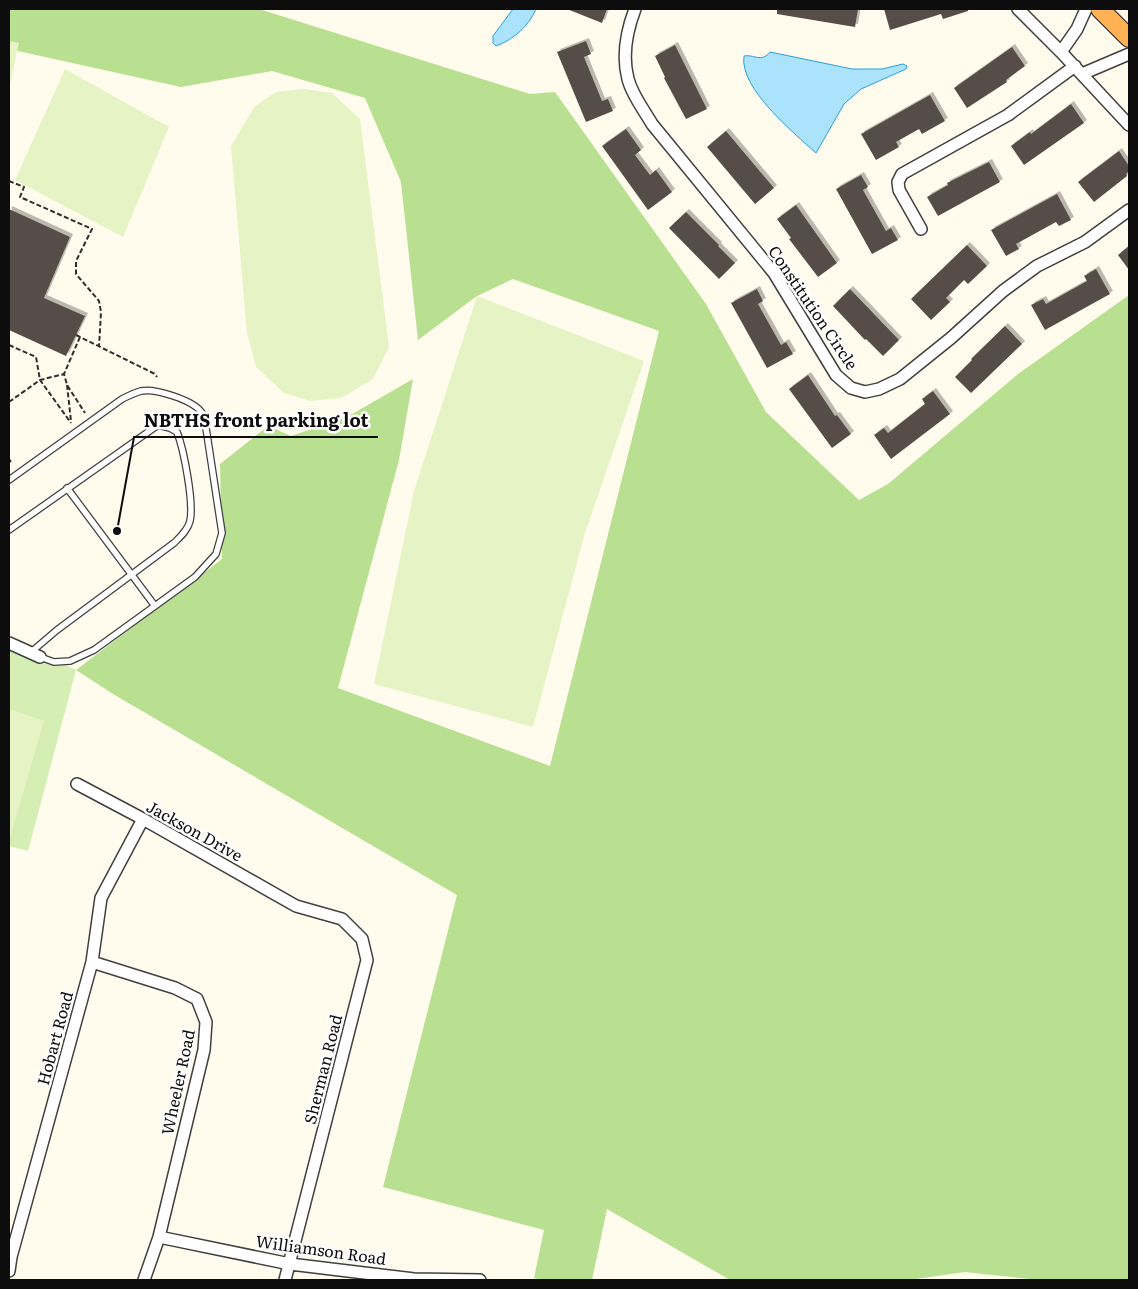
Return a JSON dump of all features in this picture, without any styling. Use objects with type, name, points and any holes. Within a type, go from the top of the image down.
[{"type":"highway","points":[[1100,9],[1129,38]]},
{"type":"street","name":"Constitution Circle","points":[[635,9],[630,23],[626,51],[628,79],[638,101],[652,124],[774,273],[836,375],[852,388],[865,392],[879,389],[900,379],[951,338],[1003,291],[1037,266],[1085,242],[1129,210]]},
{"type":"street","points":[[1018,9],[1129,124]]},
{"type":"street","points":[[1061,52],[1077,29],[1086,9]]},
{"type":"street","points":[[921,229],[899,190],[898,182],[902,174],[1008,115],[1078,70],[1129,54]]},
{"type":"street","points":[[9,643],[35,655]]},
{"type":"street","name":"Jackson Drive","points":[[77,784],[143,819],[296,906]]},
{"type":"street","name":"Hobart Road","points":[[9,1271],[11,1256],[92,962],[101,898],[143,819]]},
{"type":"street","name":"Sherman Road","points":[[286,1280],[367,960],[362,939],[342,918],[296,906]]},
{"type":"street","name":"Wheeler Road","points":[[92,962],[176,988],[196,998],[206,1022],[204,1050],[159,1237],[144,1280]]},
{"type":"street","name":"Williamson Road","points":[[159,1237],[290,1264],[413,1280],[480,1280]]},
{"type":"lane","points":[[9,480],[122,399],[142,391],[162,393],[176,397],[194,406],[202,413],[222,533],[216,554],[195,577],[94,650],[70,661],[54,662],[35,655],[57,630],[174,543],[190,522],[190,498],[181,441],[177,432],[158,425],[9,530]]},
{"type":"lane","points":[[67,488],[155,606]]},
{"type":"path","points":[[9,181],[24,187],[20,197],[92,229],[76,261],[76,274],[98,301],[101,312],[99,347]]},
{"type":"path","points":[[76,335],[155,374],[157,377]]},
{"type":"path","points":[[9,345],[36,357],[40,380],[71,423],[64,374],[80,337]]},
{"type":"path","points":[[9,402],[40,380],[64,374]]},
{"type":"path","points":[[67,385],[85,413]]},
{"type":"green space","points":[[9,9],[259,9],[530,94],[555,92],[706,304],[766,412],[859,500],[888,484],[1018,374],[1129,295],[1129,1280],[1038,1280],[965,1272],[909,1280],[730,1280],[607,1209],[592,1280],[542,1280],[534,1278],[544,1230],[383,1187],[457,895],[113,694],[76,670],[222,559],[220,464],[268,426],[291,436],[347,417],[413,379],[399,460],[338,688],[550,766],[659,331],[513,279],[477,296],[418,340],[401,182],[365,98],[272,71],[181,87],[9,49]]},
{"type":"green space","points":[[9,41],[19,43],[9,88]]},
{"type":"green space","points":[[65,69],[169,127],[123,237],[15,180]]},
{"type":"green space","points":[[304,89],[332,93],[360,119],[389,347],[373,379],[341,398],[310,401],[284,393],[256,367],[247,333],[231,146],[255,106],[276,92]]},
{"type":"green space","points":[[477,296],[644,361],[584,536],[533,727],[374,684],[414,491]]},
{"type":"green space","points":[[9,639],[76,670],[28,851],[9,846]]},
{"type":"green space","points":[[9,709],[44,721],[10,838],[9,838]]},
{"type":"water","points":[[513,9],[536,9],[520,32],[496,46],[493,43],[493,36]]},
{"type":"water","points":[[770,52],[852,69],[882,69],[903,64],[907,66],[906,69],[861,89],[844,104],[816,153],[782,122],[750,82],[745,69],[744,56],[761,58]]},
{"type":"building","points":[[567,9],[607,9],[602,23]]},
{"type":"building","points":[[777,9],[858,9],[855,27],[777,14]]},
{"type":"building","points":[[884,9],[968,9],[968,11],[943,19],[941,14],[890,30]]},
{"type":"building","points":[[586,41],[591,54],[584,57],[602,101],[608,99],[613,111],[586,122],[557,52]]},
{"type":"building","points":[[675,45],[707,109],[686,119],[664,78],[655,56]]},
{"type":"building","points":[[1012,47],[1025,66],[1006,80],[1007,82],[967,108],[954,88]]},
{"type":"building","points":[[930,95],[945,121],[922,134],[919,129],[896,142],[899,147],[876,160],[861,134]]},
{"type":"building","points":[[1071,104],[1084,123],[1024,165],[1011,146],[1030,132],[1031,134]]},
{"type":"building","points":[[626,129],[641,150],[635,155],[650,175],[656,170],[672,192],[648,210],[602,146]]},
{"type":"building","points":[[726,131],[774,188],[755,204],[707,147]]},
{"type":"building","points":[[1119,151],[1129,166],[1127,176],[1094,202],[1078,182]]},
{"type":"building","points":[[989,162],[1000,182],[938,216],[927,197],[948,185],[947,183]]},
{"type":"building","points":[[861,175],[868,187],[863,190],[886,231],[891,228],[898,240],[872,254],[836,189]]},
{"type":"building","points":[[1057,194],[1071,220],[1059,226],[1056,222],[1016,244],[1019,249],[1006,256],[991,230]]},
{"type":"building","points":[[796,205],[837,263],[818,277],[789,239],[791,238],[777,219]]},
{"type":"building","points":[[9,209],[70,237],[44,298],[85,316],[66,356],[9,330]]},
{"type":"building","points":[[686,212],[735,263],[719,279],[669,228]]},
{"type":"building","points":[[967,245],[987,266],[968,284],[964,280],[946,298],[950,302],[931,320],[911,299]]},
{"type":"building","points":[[1129,246],[1129,270],[1118,255]]},
{"type":"building","points":[[1096,269],[1110,294],[1045,330],[1031,305],[1043,299],[1046,304],[1087,281],[1084,276]]},
{"type":"building","points":[[757,289],[763,301],[758,304],[781,345],[786,342],[793,354],[767,368],[731,303]]},
{"type":"building","points":[[850,289],[899,340],[883,356],[833,306]]},
{"type":"building","points":[[1005,326],[1022,344],[971,393],[955,377]]},
{"type":"building","points":[[808,375],[835,416],[837,415],[851,434],[832,448],[789,389]]},
{"type":"building","points":[[933,391],[950,414],[891,459],[874,435],[884,428],[888,433],[925,404],[922,399]]},
{"type":"place","name":"NBTHS front parking lot","points":[[117,531]]}]
